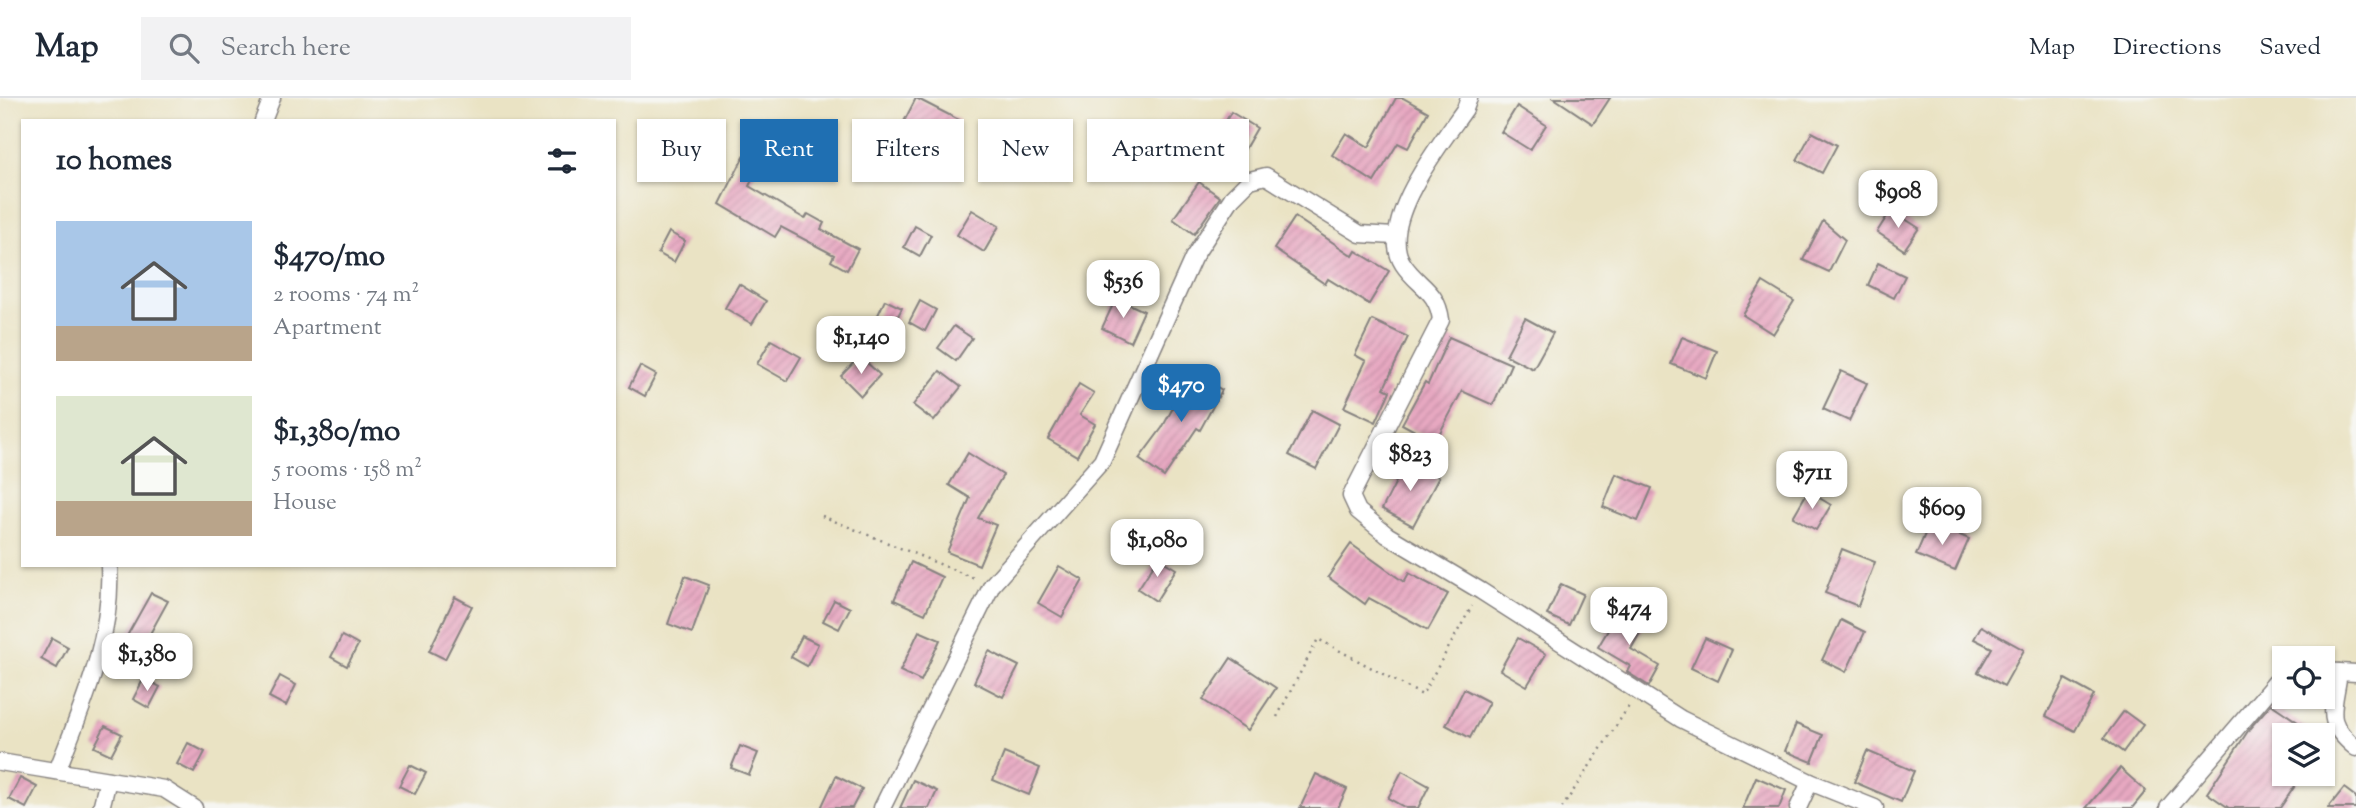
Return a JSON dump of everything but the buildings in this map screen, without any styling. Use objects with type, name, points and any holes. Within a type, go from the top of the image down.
[{"type":"street","points":[[264,119],[272,98]]},
{"type":"street","points":[[1469,98],[1465,109],[1417,178],[1394,236],[1402,263],[1439,302],[1441,320],[1351,496],[1358,511],[1387,535],[1481,591],[1681,719],[1810,782],[1875,808]]},
{"type":"street","points":[[883,808],[992,585],[1102,461],[1193,258],[1232,198],[1251,180],[1266,176],[1360,234],[1394,236]]},
{"type":"street","points":[[57,771],[104,643],[110,594],[108,567]]},
{"type":"street","points":[[2335,671],[2356,673]]},
{"type":"street","points":[[2168,808],[2272,687]]},
{"type":"street","points":[[2332,709],[2333,723],[2338,733],[2356,748]]},
{"type":"street","points":[[0,762],[164,789],[194,808]]},
{"type":"street","points":[[101,808],[108,780]]},
{"type":"street","points":[[1798,808],[1810,782]]},
{"type":"path","points":[[822,516],[992,585]]},
{"type":"path","points":[[1277,717],[1318,639],[1422,695],[1481,591]]},
{"type":"path","points":[[1562,808],[1639,691]]}]
